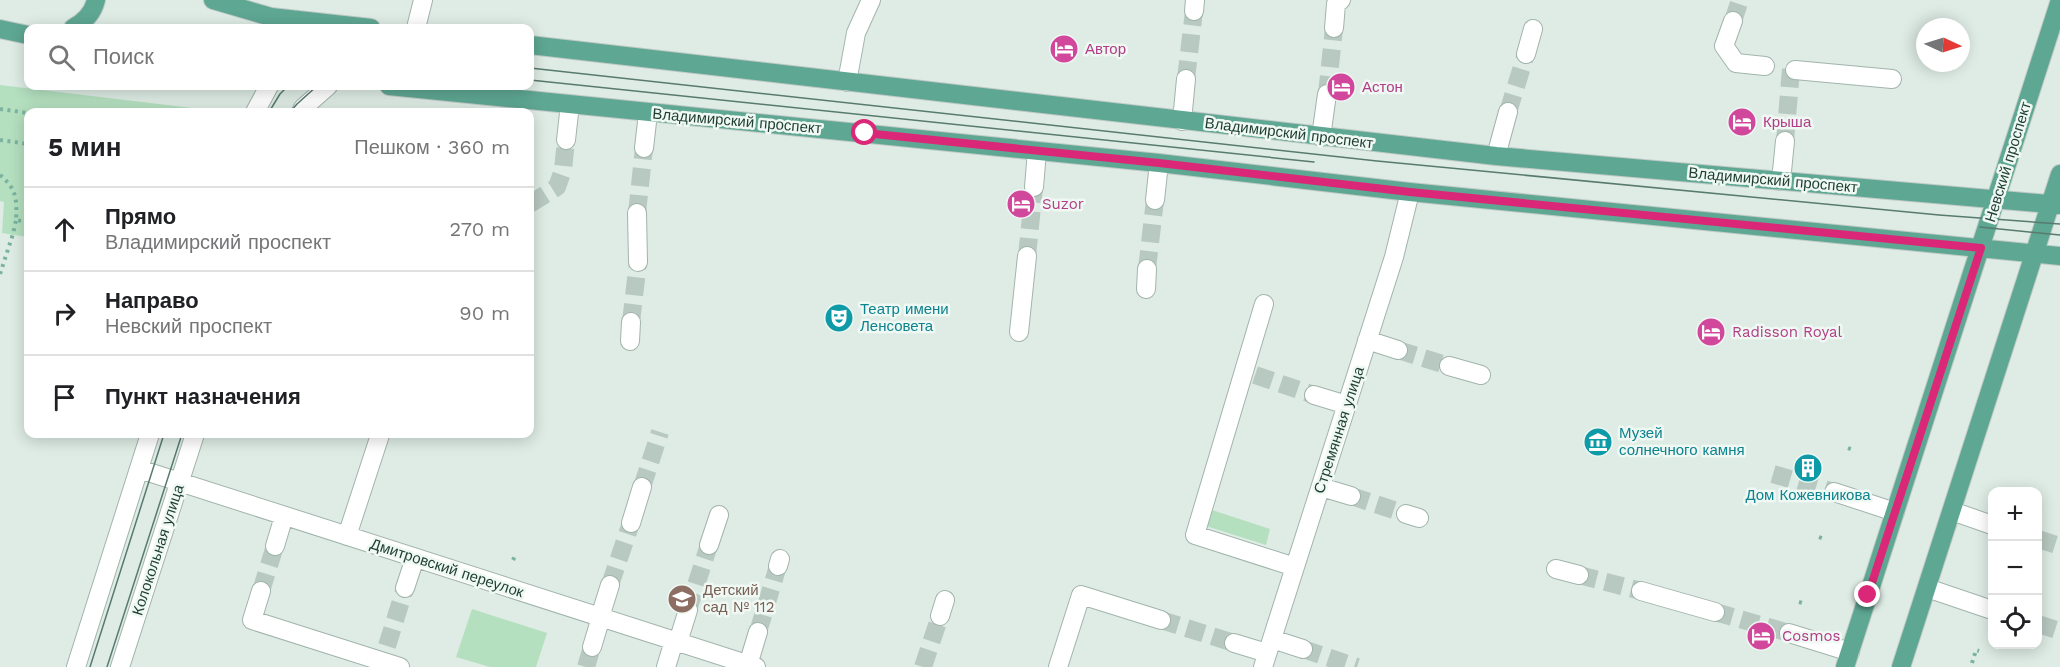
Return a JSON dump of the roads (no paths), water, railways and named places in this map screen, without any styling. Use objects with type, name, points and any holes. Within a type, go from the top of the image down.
[{"type":"main road","points":[[81,24],[94,8],[96,0]]},
{"type":"main road","points":[[213,0],[271,17],[324,24]]},
{"type":"main road","name":"Невский проспект","points":[[1847,660],[2060,0]]},
{"type":"main road","points":[[0,29],[24,34]]},
{"type":"main road","name":"Владимирский проспект","points":[[534,45],[1496,156],[2055,205]]},
{"type":"main road","name":"Владимирский проспект","points":[[429,90],[1159,163],[1410,192],[2060,256]]},
{"type":"main road","points":[[1903,666],[2035,253],[2055,205],[2060,174]]},
{"type":"street","points":[[417,24],[423,0]]},
{"type":"street","points":[[847,82],[856,33],[872,0]]},
{"type":"street","points":[[1334,28],[1335,4],[1341,0]]},
{"type":"street","points":[[1733,21],[1724,46],[1736,63],[1766,66]]},
{"type":"street","points":[[1526,54],[1533,29]]},
{"type":"street","points":[[1795,69],[1892,79]]},
{"type":"street","points":[[1182,121],[1186,79]]},
{"type":"street","points":[[257,108],[267,90]]},
{"type":"street","points":[[303,108],[323,90]]},
{"type":"street","points":[[1322,137],[1327,94]]},
{"type":"street","points":[[566,140],[570,104]]},
{"type":"street","points":[[1496,156],[1508,112]]},
{"type":"street","points":[[644,148],[648,113]]},
{"type":"street","points":[[1780,181],[1785,141]]},
{"type":"street","points":[[1034,187],[1037,151]]},
{"type":"street","points":[[1155,200],[1159,163]]},
{"type":"street","name":"Стремянная улица","points":[[1268,653],[1401,233],[1410,192]]},
{"type":"street","points":[[637,213],[638,262]]},
{"type":"street","points":[[1019,332],[1027,256]]},
{"type":"street","points":[[1146,289],[1148,269]]},
{"type":"street","points":[[1264,304],[1250,374],[1195,535],[1295,567]]},
{"type":"street","points":[[630,342],[631,322]]},
{"type":"street","points":[[1367,340],[1398,350]]},
{"type":"street","points":[[1449,366],[1481,375]]},
{"type":"street","points":[[1314,394],[1347,405]]},
{"type":"street","points":[[76,667],[149,438]]},
{"type":"street","name":"Колокольная улица","points":[[120,667],[194,438]]},
{"type":"street","points":[[347,536],[379,438]]},
{"type":"street","name":"Дмитровский переулок","points":[[139,469],[752,666]]},
{"type":"street","points":[[631,523],[642,487]]},
{"type":"street","points":[[1321,487],[1351,496]]},
{"type":"street","points":[[1834,492],[1895,512]]},
{"type":"street","points":[[1952,511],[1988,524]]},
{"type":"street","points":[[709,545],[719,515]]},
{"type":"street","points":[[275,546],[284,516]]},
{"type":"street","points":[[405,588],[415,558]]},
{"type":"street","points":[[1556,569],[1579,575]]},
{"type":"street","points":[[592,647],[610,585]]},
{"type":"street","points":[[1927,588],[1988,609]]},
{"type":"street","points":[[261,591],[252,620],[383,658],[400,667]]},
{"type":"street","points":[[1641,591],[1715,612]]},
{"type":"street","points":[[1058,667],[1081,595],[1161,620]]},
{"type":"street","points":[[666,667],[688,610]]},
{"type":"street","points":[[752,666],[758,632]]},
{"type":"street","points":[[1789,633],[1847,660]]},
{"type":"street","points":[[1234,643],[1268,653],[1303,649]]},
{"type":"tunnel","points":[[1733,21],[1740,0]]},
{"type":"tunnel","points":[[1186,79],[1194,11]]},
{"type":"tunnel","points":[[1327,94],[1334,28]]},
{"type":"tunnel","points":[[1508,112],[1526,54]]},
{"type":"tunnel","points":[[1785,141],[1791,69]]},
{"type":"tunnel","points":[[534,201],[557,187],[563,170],[566,140]]},
{"type":"tunnel","points":[[637,213],[644,148]]},
{"type":"tunnel","points":[[1027,256],[1034,187]]},
{"type":"tunnel","points":[[1147,269],[1155,200]]},
{"type":"tunnel","points":[[631,322],[638,262]]},
{"type":"tunnel","points":[[1398,350],[1449,366]]},
{"type":"tunnel","points":[[1255,375],[1314,395]]},
{"type":"tunnel","points":[[642,487],[660,432]]},
{"type":"tunnel","points":[[1773,474],[1834,492]]},
{"type":"tunnel","points":[[1351,496],[1406,514]]},
{"type":"tunnel","points":[[610,585],[631,523]]},
{"type":"tunnel","points":[[2042,540],[2060,546]]},
{"type":"tunnel","points":[[688,610],[709,545]]},
{"type":"tunnel","points":[[261,591],[275,546]]},
{"type":"tunnel","points":[[758,632],[778,566]]},
{"type":"tunnel","points":[[1579,575],[1641,591]]},
{"type":"tunnel","points":[[387,646],[405,588]]},
{"type":"tunnel","points":[[1715,612],[1789,633]]},
{"type":"tunnel","points":[[923,667],[940,616]]},
{"type":"tunnel","points":[[1161,620],[1234,643]]},
{"type":"tunnel","points":[[2042,625],[2060,631]]},
{"type":"tunnel","points":[[586,667],[592,647]]},
{"type":"tunnel","points":[[1303,649],[1357,667]]},
{"type":"tram line","points":[[534,68],[1377,161],[1939,215],[2060,224]]},
{"type":"tram line","points":[[534,80],[1314,162]]},
{"type":"tram line","points":[[271,108],[284,90]]},
{"type":"tram line","points":[[294,108],[313,90]]},
{"type":"tram line","points":[[1980,227],[2060,235]]},
{"type":"tram line","points":[[90,667],[163,438]]},
{"type":"tram line","points":[[107,667],[181,438]]},
{"type":"place","name":"Автор","points":[[1064,49]]},
{"type":"place","name":"Астон","points":[[1341,87]]},
{"type":"place","name":"Крыша","points":[[1742,122]]},
{"type":"place","name":"Suzor","points":[[1021,204]]},
{"type":"place","name":"Театр имени Ленсовета","points":[[839,318]]},
{"type":"place","name":"Radisson Royal","points":[[1711,332]]},
{"type":"place","name":"Музей солнечного камня","points":[[1598,442]]},
{"type":"place","name":"Дом Кожевникова","points":[[1808,468]]},
{"type":"place","name":"Детский сад № 112","points":[[682,599]]},
{"type":"place","name":"Cosmos","points":[[1761,636]]}]
